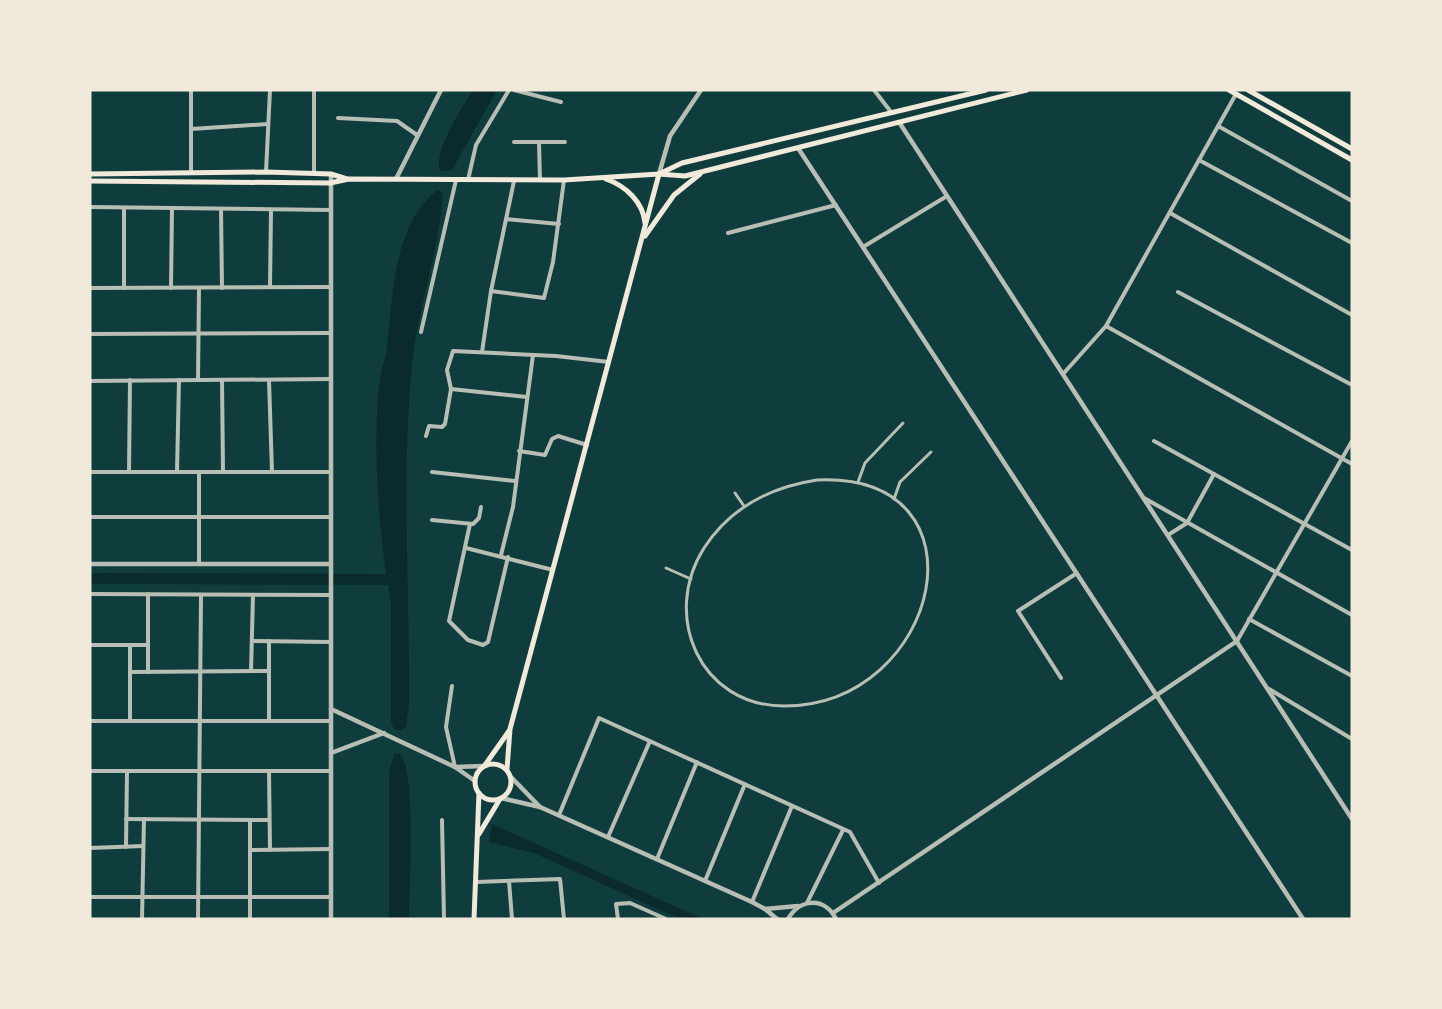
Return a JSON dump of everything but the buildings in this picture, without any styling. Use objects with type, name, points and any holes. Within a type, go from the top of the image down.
[{"type":"main road","points":[[659,174],[682,163],[986,90]]},
{"type":"main road","points":[[90,181],[330,183],[349,179],[514,181],[659,174],[685,176],[1028,90]]},
{"type":"main road","points":[[1229,90],[1352,160]]},
{"type":"main road","points":[[1248,90],[1352,149]]},
{"type":"main road","points":[[641,242],[674,195],[706,171]]},
{"type":"main road","points":[[90,174],[267,172],[331,174],[349,179]]},
{"type":"main road","points":[[476,841],[500,799],[510,790],[511,777],[507,769],[510,729],[659,174]]},
{"type":"main road","points":[[604,178],[614,182],[633,197],[642,210],[646,227]]},
{"type":"main road","points":[[474,919],[479,793],[475,781],[510,729]]},
{"type":"main road","points":[[484,766],[496,764],[507,769]]},
{"type":"main road","points":[[479,793],[489,800],[500,799]]},
{"type":"street","points":[[191,90],[191,174]]},
{"type":"street","points":[[267,172],[270,90]]},
{"type":"street","points":[[314,90],[314,173]]},
{"type":"street","points":[[396,179],[441,90]]},
{"type":"street","points":[[468,180],[476,145],[509,90]]},
{"type":"street","points":[[514,90],[561,102]]},
{"type":"street","points":[[659,174],[670,136],[701,90]]},
{"type":"street","points":[[874,90],[891,112]]},
{"type":"street","points":[[1063,374],[1106,326],[1236,94]]},
{"type":"street","points":[[338,118],[397,121],[417,135]]},
{"type":"street","points":[[899,122],[1352,819]]},
{"type":"street","points":[[191,129],[268,124]]},
{"type":"street","points":[[1218,126],[1352,201]]},
{"type":"street","points":[[514,142],[565,142]]},
{"type":"street","points":[[539,142],[540,180]]},
{"type":"street","points":[[798,148],[1303,919]]},
{"type":"street","points":[[1199,160],[1352,243]]},
{"type":"street","points":[[331,174],[331,919]]},
{"type":"street","points":[[421,332],[456,180]]},
{"type":"street","points":[[490,291],[544,298],[559,225],[564,180]]},
{"type":"street","points":[[482,352],[490,291],[514,181]]},
{"type":"street","points":[[863,247],[947,196]]},
{"type":"street","points":[[728,233],[836,205]]},
{"type":"street","points":[[90,207],[331,210]]},
{"type":"street","points":[[124,208],[124,288]]},
{"type":"street","points":[[171,288],[172,208]]},
{"type":"street","points":[[221,209],[222,288]]},
{"type":"street","points":[[270,287],[271,210]]},
{"type":"street","points":[[1170,213],[1352,315]]},
{"type":"street","points":[[506,219],[559,225]]},
{"type":"street","points":[[90,288],[331,287]]},
{"type":"street","points":[[198,380],[199,288]]},
{"type":"street","points":[[1178,292],[1352,385]]},
{"type":"street","points":[[1106,326],[1352,464]]},
{"type":"street","points":[[90,334],[331,333]]},
{"type":"street","points":[[426,436],[429,426],[444,426],[451,389],[447,370],[453,351],[533,354],[609,362]]},
{"type":"street","points":[[501,555],[512,519],[515,481],[533,354]]},
{"type":"street","points":[[90,381],[331,379]]},
{"type":"street","points":[[129,472],[130,380]]},
{"type":"street","points":[[177,472],[179,380]]},
{"type":"street","points":[[222,380],[223,472]]},
{"type":"street","points":[[269,380],[272,472]]},
{"type":"street","points":[[451,389],[527,397]]},
{"type":"street","points":[[858,482],[865,463],[903,423]]},
{"type":"street","points":[[519,451],[545,455],[552,439],[558,436],[587,445]]},
{"type":"street","points":[[1154,441],[1352,550]]},
{"type":"street","points":[[833,913],[1237,641],[1352,441]]},
{"type":"street","points":[[894,499],[900,482],[931,452]]},
{"type":"street","points":[[90,472],[331,472]]},
{"type":"street","points":[[199,472],[199,564]]},
{"type":"street","points":[[432,472],[515,481]]},
{"type":"street","points":[[1167,534],[1187,522],[1214,474]]},
{"type":"street","points":[[834,479],[858,482],[894,499],[913,520],[927,548],[929,578],[924,607],[911,635],[891,659],[867,679],[827,699],[798,705],[768,705],[738,697],[719,683],[703,665],[691,639],[686,608],[691,579],[703,550],[712,537],[745,507],[775,490],[795,484],[834,479]]},
{"type":"street","points":[[735,493],[745,507]]},
{"type":"street","points":[[1144,498],[1352,615]]},
{"type":"street","points":[[432,520],[470,524],[477,522],[481,507]]},
{"type":"street","points":[[90,518],[331,518]]},
{"type":"street","points":[[470,524],[449,621],[468,640],[483,645],[488,642],[508,557]]},
{"type":"street","points":[[466,548],[553,570]]},
{"type":"street","points":[[90,564],[331,564]]},
{"type":"street","points":[[666,568],[691,579]]},
{"type":"street","points":[[1061,678],[1018,611],[1077,573]]},
{"type":"street","points":[[90,594],[331,595]]},
{"type":"street","points":[[148,594],[148,672]]},
{"type":"street","points":[[198,919],[201,595]]},
{"type":"street","points":[[251,671],[253,595]]},
{"type":"street","points":[[1250,619],[1352,676]]},
{"type":"street","points":[[252,641],[331,642]]},
{"type":"street","points":[[269,641],[269,721]]},
{"type":"street","points":[[90,645],[148,645]]},
{"type":"street","points":[[130,645],[130,721]]},
{"type":"street","points":[[130,672],[269,671]]},
{"type":"street","points":[[452,686],[446,727],[455,767]]},
{"type":"street","points":[[1268,689],[1352,739]]},
{"type":"street","points":[[331,709],[455,767],[475,781]]},
{"type":"street","points":[[559,815],[599,718],[850,832],[879,883]]},
{"type":"street","points":[[90,721],[331,721]]},
{"type":"street","points":[[331,753],[384,733]]},
{"type":"street","points":[[608,837],[650,741]]},
{"type":"street","points":[[657,859],[697,762]]},
{"type":"street","points":[[455,767],[484,766]]},
{"type":"street","points":[[90,771],[331,771]]},
{"type":"street","points":[[126,847],[127,771]]},
{"type":"street","points":[[269,771],[270,850]]},
{"type":"street","points":[[511,777],[540,807]]},
{"type":"street","points":[[705,881],[745,784]]},
{"type":"street","points":[[500,799],[540,807],[559,815],[752,902],[777,919]]},
{"type":"street","points":[[752,902],[792,806]]},
{"type":"street","points":[[126,819],[269,820]]},
{"type":"street","points":[[142,919],[144,819]]},
{"type":"street","points":[[250,820],[250,919]]},
{"type":"street","points":[[442,820],[444,919]]},
{"type":"street","points":[[807,903],[843,830]]},
{"type":"street","points":[[90,848],[143,846]]},
{"type":"street","points":[[250,850],[331,849]]},
{"type":"street","points":[[475,882],[560,879],[564,919]]},
{"type":"street","points":[[509,881],[512,919]]},
{"type":"street","points":[[90,897],[331,897]]},
{"type":"street","points":[[618,919],[616,904],[630,903],[666,919]]},
{"type":"street","points":[[765,909],[799,906],[807,903],[821,904],[833,913],[836,919]]},
{"type":"street","points":[[789,919],[799,906]]},
{"type":"water","points":[[473,90],[497,90],[452,170],[440,171],[439,163],[444,141]]},
{"type":"water","points":[[437,190],[443,194],[441,216],[415,343],[409,407],[406,492],[409,704],[406,727],[400,731],[394,729],[391,722],[391,603],[388,585],[90,584],[90,573],[386,574],[377,481],[376,434],[380,382],[387,347],[394,284],[403,242],[411,222],[422,205]]},
{"type":"water","points":[[399,753],[405,762],[410,804],[409,919],[389,919],[389,773],[394,754]]},
{"type":"water","points":[[492,824],[703,919],[680,919],[534,853],[489,842]]}]
